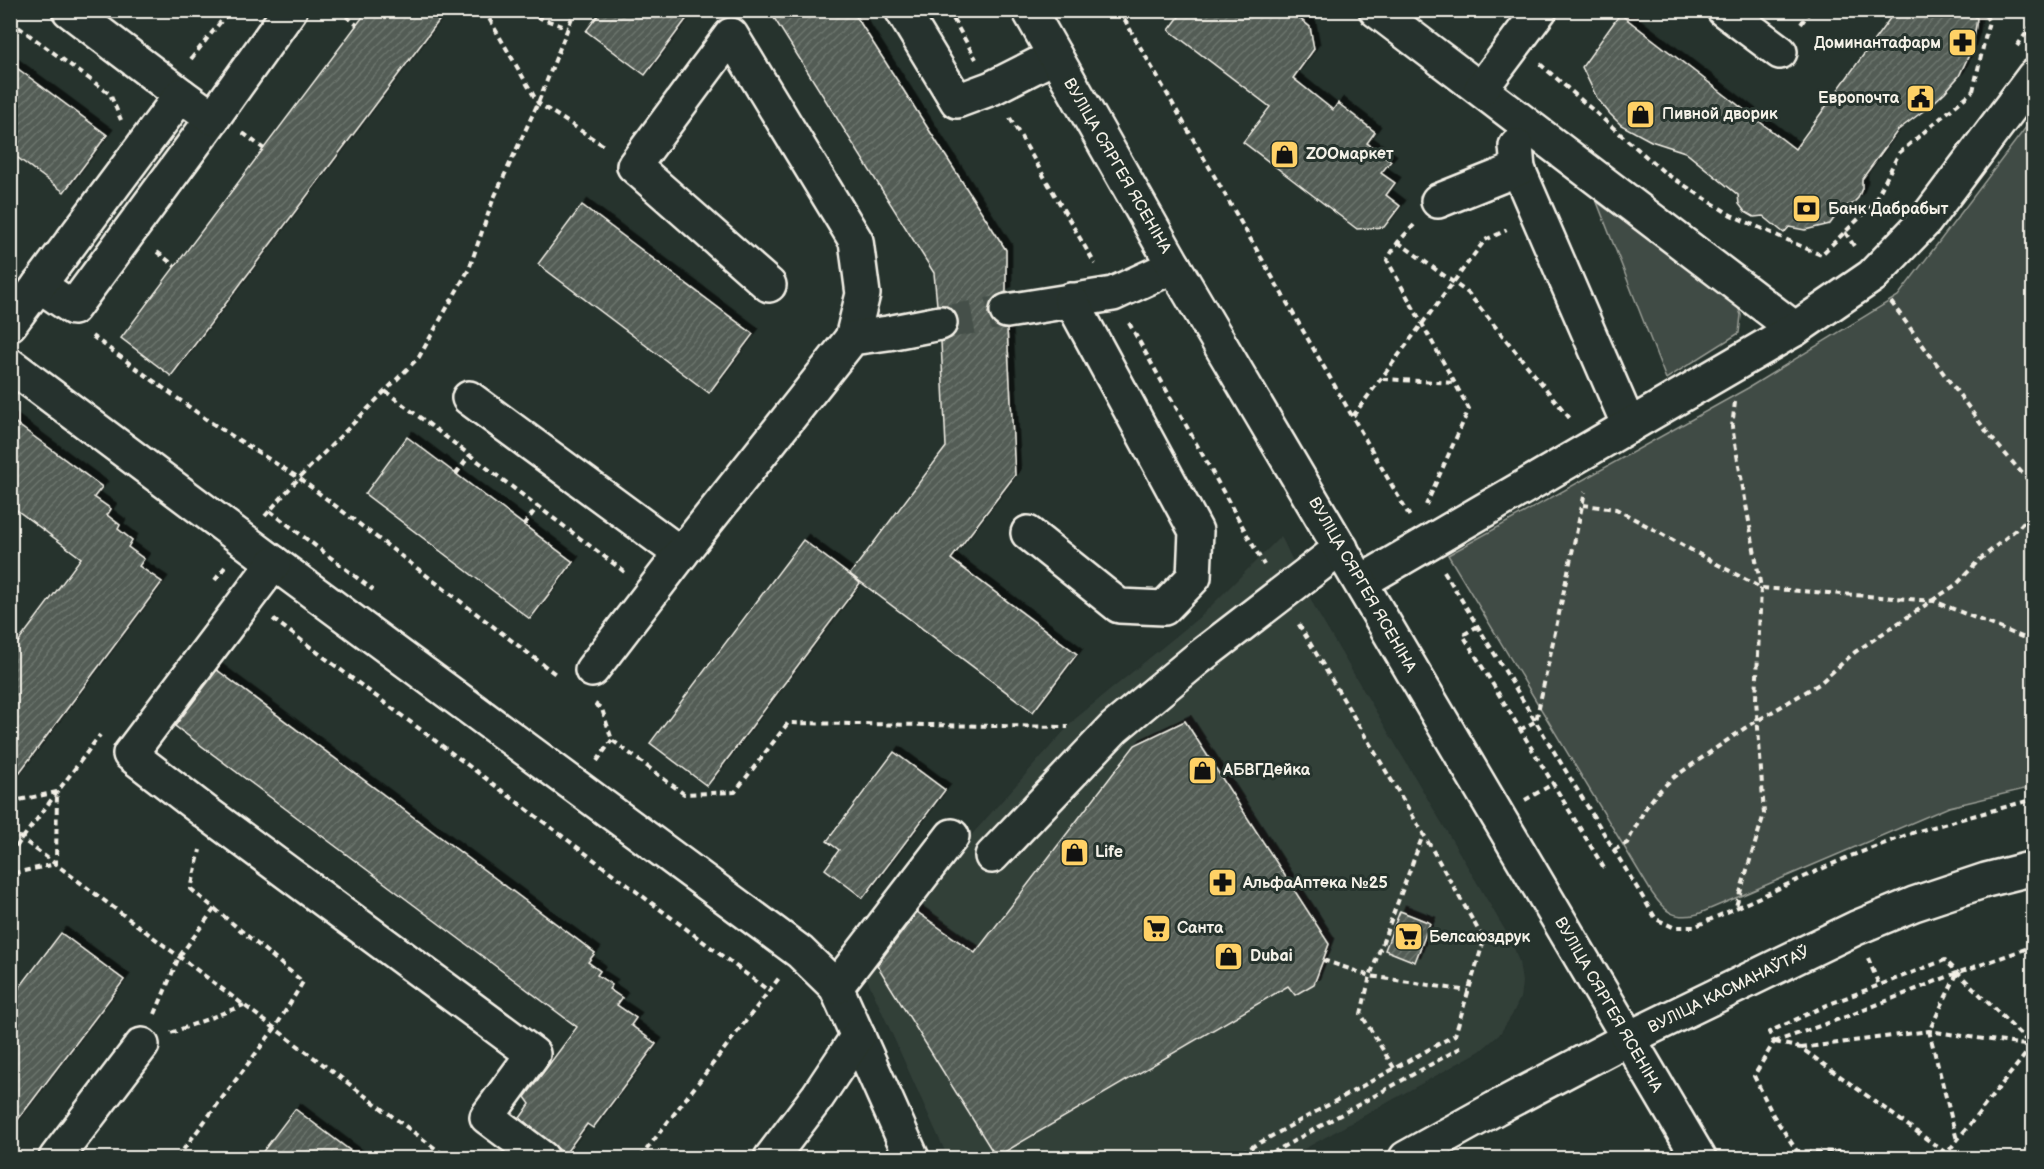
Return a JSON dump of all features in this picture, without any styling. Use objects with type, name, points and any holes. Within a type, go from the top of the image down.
[{"type":"main road","points":[[69,10],[213,118]]},
{"type":"main road","points":[[39,285],[73,309],[291,10]]},
{"type":"main road","points":[[903,10],[957,101],[993,88],[1055,56]]},
{"type":"main road","name":"ВУЛІЦА СЯРГЕЯ ЯСЕНІНА","points":[[1029,10],[1174,266],[1699,1158]]},
{"type":"main road","points":[[1376,10],[1796,329]]},
{"type":"main road","points":[[1481,89],[1540,10]]},
{"type":"main road","points":[[1724,10],[1780,52]]},
{"type":"main road","points":[[583,684],[681,554],[852,338],[863,294],[856,241],[731,35],[634,166],[770,285]]},
{"type":"main road","points":[[1361,582],[1421,535],[1583,438],[1629,426],[1796,329],[1872,276],[1925,221],[2034,76]]},
{"type":"main road","points":[[10,324],[175,90]]},
{"type":"main road","points":[[1517,116],[1518,169],[1629,426]]},
{"type":"main road","points":[[1438,201],[1518,169]]},
{"type":"main road","points":[[1006,311],[1113,294],[1174,266]]},
{"type":"main road","points":[[1028,533],[1119,606],[1164,608],[1194,577],[1196,531],[1071,300]]},
{"type":"main road","points":[[852,338],[940,323]]},
{"type":"main road","points":[[10,365],[800,952],[836,987],[912,1158]]},
{"type":"main road","points":[[469,398],[681,554]]},
{"type":"main road","points":[[992,856],[1114,728],[1280,593],[1341,548]]},
{"type":"main road","points":[[274,563],[130,754],[533,1054],[487,1117],[542,1158]]},
{"type":"main road","points":[[836,987],[952,836]]},
{"type":"main road","name":"ВУЛІЦА КАСМАНАЎТАЎ","points":[[1406,1158],[1627,1039],[1856,928],[1986,880],[2034,868]]},
{"type":"main road","points":[[771,1158],[818,1096],[858,1036]]},
{"type":"main road","points":[[56,1158],[142,1045]]},
{"type":"path","points":[[175,90],[230,10]]},
{"type":"path","points":[[338,10],[357,25]]},
{"type":"path","points":[[484,10],[538,103],[634,166]]},
{"type":"path","points":[[517,10],[568,28]]},
{"type":"path","points":[[244,541],[299,478],[419,357],[469,269],[493,200],[538,103],[575,10]]},
{"type":"path","points":[[1119,10],[1421,535],[1656,919],[1673,927],[1694,927],[1859,853],[1915,832],[2034,799]]},
{"type":"path","points":[[1516,43],[1665,173],[1731,215],[1821,255],[1873,205],[1899,153],[1973,91],[1989,21],[1982,10]]},
{"type":"path","points":[[10,21],[110,94],[125,129]]},
{"type":"path","points":[[1973,91],[2005,115]]},
{"type":"path","points":[[242,132],[264,148]]},
{"type":"path","points":[[1421,535],[1469,409],[1387,260],[1398,242],[1438,201]]},
{"type":"path","points":[[1353,417],[1485,240],[1538,216]]},
{"type":"path","points":[[1398,242],[1468,293],[1583,438],[1583,505],[1536,721],[1520,730]]},
{"type":"path","points":[[154,250],[176,266]]},
{"type":"path","points":[[1872,276],[1989,435],[2034,487]]},
{"type":"path","points":[[83,330],[210,422],[299,478],[583,684],[602,709],[612,740],[684,794],[735,792],[788,723],[1114,728]]},
{"type":"path","points":[[1736,907],[1764,814],[1756,699],[1761,588],[1732,427],[1738,363]]},
{"type":"path","points":[[1382,379],[1455,383]]},
{"type":"path","points":[[385,391],[652,592]]},
{"type":"path","points":[[456,474],[470,455]]},
{"type":"path","points":[[1583,505],[1616,509],[1761,588],[1934,601],[2034,642]]},
{"type":"path","points":[[524,525],[538,506]]},
{"type":"path","points":[[1614,850],[1627,843],[1645,808],[1657,792],[1673,778],[1737,733],[1819,684],[1855,652],[1957,584],[1977,562],[2020,526],[2034,511]]},
{"type":"path","points":[[216,578],[769,991]]},
{"type":"path","points":[[1232,1158],[1455,1035],[1484,940],[1280,593]]},
{"type":"path","points":[[1478,626],[1463,635],[1604,867]]},
{"type":"path","points":[[597,762],[612,740]]},
{"type":"path","points":[[10,802],[57,792],[56,864]]},
{"type":"path","points":[[177,1158],[275,1028],[303,982],[191,889],[208,814]]},
{"type":"path","points":[[10,830],[448,1158]]},
{"type":"path","points":[[1394,1068],[1362,1014],[1370,976],[1424,835]]},
{"type":"path","points":[[10,874],[56,864]]},
{"type":"path","points":[[142,1045],[179,957],[214,908]]},
{"type":"path","points":[[1803,1158],[1773,1115],[1754,1076],[1774,1042],[2034,946]]},
{"type":"path","points":[[642,1158],[800,952]]},
{"type":"path","points":[[1323,960],[1370,976],[1468,991]]},
{"type":"path","points":[[1774,1042],[1769,1032],[1827,1005],[1945,960],[2033,1045]]},
{"type":"path","points":[[1957,973],[1929,1031],[1957,1140]]},
{"type":"path","points":[[142,1045],[244,1005]]},
{"type":"path","points":[[1774,1042],[1801,1048],[1929,1031],[2033,1045]]},
{"type":"path","points":[[1943,1158],[2033,1045]]},
{"type":"path","points":[[1263,1158],[1462,1047]]},
{"type":"path","points":[[1801,1048],[1953,1158]]},
{"type":"path","points":[[1276,1151],[1280,1158]]},
{"type":"path","points":[[1797,1151],[1947,1154]]},
{"type":"shaded area","points":[[2033,118],[2033,787],[1949,807],[1698,914],[1683,916],[1671,913],[1652,893],[1448,555],[1748,388],[1898,296]]},
{"type":"shaded area","points":[[1597,202],[1736,302],[1741,315],[1739,333],[1666,379]]},
{"type":"shaded area","points":[[1281,536],[1316,610],[1512,942],[1519,962],[1522,982],[1520,998],[1512,1015],[1499,1035],[1480,1051],[1288,1158],[948,1158],[859,961],[1075,719],[1202,615]]},
{"type":"building","points":[[368,10],[447,10],[171,376],[121,338]]},
{"type":"building","points":[[602,10],[693,10],[645,75],[586,31]]},
{"type":"building","points":[[769,10],[852,10],[1006,250],[1006,292],[995,297],[989,305],[988,313],[993,323],[1000,328],[1007,329],[1015,475],[951,559],[1077,654],[1033,712],[850,574],[946,447],[941,342],[953,337],[958,329],[958,320],[954,310],[946,305],[937,305],[934,273]]},
{"type":"building","points":[[1184,10],[1289,10],[1310,27],[1314,49],[1293,78],[1333,110],[1338,103],[1375,132],[1367,143],[1391,161],[1381,173],[1395,183],[1386,195],[1400,206],[1384,227],[1357,229],[1243,142],[1270,107],[1169,30]]},
{"type":"building","points":[[1896,10],[1966,10],[1977,18],[1968,57],[1959,76],[1945,92],[1898,130],[1862,179],[1862,188],[1858,198],[1851,205],[1842,207],[1830,224],[1805,230],[1789,227],[1784,233],[1763,216],[1754,217],[1745,212],[1739,204],[1738,195],[1685,152],[1651,141],[1621,125],[1597,98],[1582,67],[1620,14],[1795,149]]},
{"type":"building","points":[[10,63],[107,135],[64,192],[10,152]]},
{"type":"building","points":[[582,205],[753,334],[709,393],[538,264]]},
{"type":"building","points":[[10,419],[102,487],[94,497],[111,509],[107,515],[120,525],[118,529],[132,540],[128,547],[144,559],[139,566],[162,582],[10,785],[10,653],[81,558],[10,505]]},
{"type":"building","points":[[407,437],[573,562],[530,619],[365,494]]},
{"type":"building","points":[[803,540],[860,583],[707,786],[650,743]]},
{"type":"building","points":[[217,670],[595,953],[588,962],[600,971],[597,975],[612,985],[609,989],[622,998],[617,1005],[636,1018],[631,1025],[656,1044],[593,1128],[587,1124],[565,1154],[520,1118],[530,1104],[525,1097],[577,1027],[175,726]]},
{"type":"building","name":"Санта","points":[[1185,721],[1329,944],[1314,984],[1295,995],[1288,986],[996,1157],[877,965],[917,912],[975,953],[1135,745]]},
{"type":"building","points":[[894,752],[945,790],[863,898],[825,869],[839,850],[827,841]]},
{"type":"building","name":"Белсаюздрук","points":[[1400,911],[1430,923],[1415,962],[1385,950]]},
{"type":"building","points":[[61,933],[124,980],[10,1130],[10,1000]]},
{"type":"building","points":[[295,1109],[360,1158],[258,1158]]},
{"type":"tunnel","points":[[940,323],[1007,311]]},
{"type":"place","name":"Доминантафарм","points":[[1962,43]]},
{"type":"place","name":"Европочта","points":[[1920,98]]},
{"type":"place","name":"Пивной дворик","points":[[1641,114]]},
{"type":"place","name":"ZOOмаркет","points":[[1285,154]]},
{"type":"place","name":"Банк Дабрабыт","points":[[1807,209]]},
{"type":"place","name":"АБВГДейка","points":[[1202,770]]},
{"type":"place","name":"Life","points":[[1074,852]]},
{"type":"place","name":"АльфаАптека №25","points":[[1222,883]]},
{"type":"place","name":"Санта","points":[[1156,928]]},
{"type":"place","name":"Белсаюздрук","points":[[1408,937]]},
{"type":"place","name":"Dubai","points":[[1229,956]]}]
